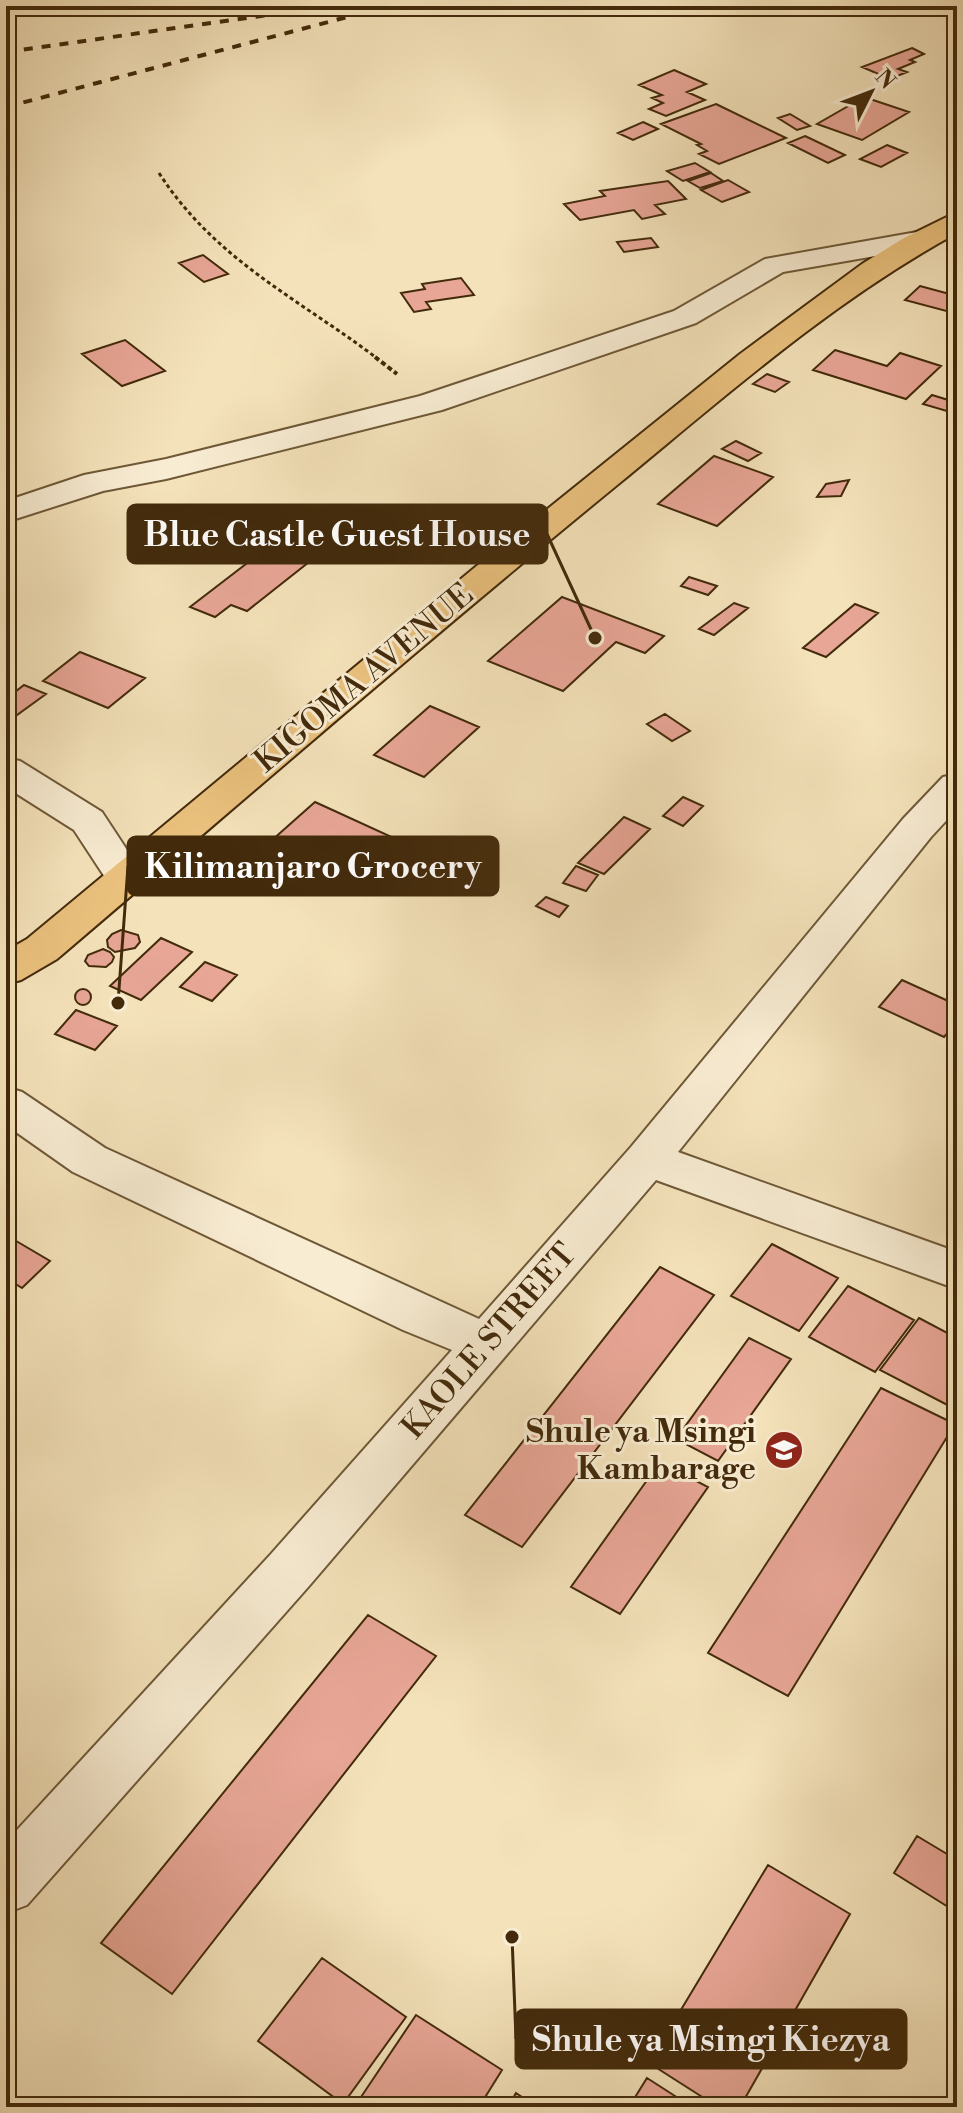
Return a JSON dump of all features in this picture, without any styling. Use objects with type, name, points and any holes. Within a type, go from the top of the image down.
[{"type":"main road","name":"KIGOMA AVENUE","points":[[6,970],[42,949],[503,560],[798,325],[917,241],[957,221]]},
{"type":"street","points":[[6,512],[96,482],[166,469],[431,403],[685,317],[775,265],[917,241]]},
{"type":"street","points":[[6,770],[88,821],[126,879]]},
{"type":"street","name":"KAOLE STREET","points":[[6,1885],[280,1582],[647,1159],[917,828],[957,786]]},
{"type":"street","points":[[6,1103],[89,1160],[420,1316],[487,1343]]},
{"type":"street","points":[[647,1159],[957,1271]]},
{"type":"path","points":[[159,173],[182,207],[245,266],[375,356],[431,403]]},
{"type":"building","points":[[912,48],[924,54],[910,60],[915,62],[898,69],[907,72],[890,79],[862,67]]},
{"type":"building","points":[[674,70],[706,84],[687,92],[705,100],[666,116],[649,109],[663,103],[652,98],[662,95],[639,85]]},
{"type":"building","points":[[864,97],[909,112],[862,140],[817,124]]},
{"type":"building","points":[[716,104],[786,138],[719,164],[699,154],[707,151],[697,145],[701,144],[661,124]]},
{"type":"building","points":[[790,114],[810,126],[797,130],[778,118]]},
{"type":"building","points":[[643,122],[658,129],[633,140],[618,133]]},
{"type":"building","points":[[805,136],[845,155],[828,163],[788,143]]},
{"type":"building","points":[[887,145],[907,153],[881,167],[860,159]]},
{"type":"building","points":[[695,163],[710,172],[683,181],[667,171]]},
{"type":"building","points":[[711,173],[723,181],[700,188],[688,181]]},
{"type":"building","points":[[728,180],[749,192],[722,202],[701,190]]},
{"type":"building","points":[[668,181],[686,199],[655,205],[665,214],[642,219],[634,210],[580,220],[564,204],[605,196],[600,191]]},
{"type":"building","points":[[651,238],[658,247],[624,252],[617,242]]},
{"type":"building","points":[[203,255],[228,274],[204,282],[179,263]]},
{"type":"building","points":[[461,278],[474,295],[426,302],[431,309],[414,312],[401,293],[425,289],[422,284]]},
{"type":"building","points":[[920,286],[957,296],[957,305],[950,312],[905,300]]},
{"type":"building","points":[[125,340],[165,371],[122,386],[82,354]]},
{"type":"building","points":[[835,350],[887,366],[900,353],[941,366],[906,399],[813,370]]},
{"type":"building","points":[[767,374],[789,382],[775,392],[753,384]]},
{"type":"building","points":[[932,395],[957,400],[957,414],[923,404]]},
{"type":"building","points":[[736,441],[761,453],[748,461],[722,449]]},
{"type":"building","points":[[714,456],[773,477],[717,526],[658,504]]},
{"type":"building","points":[[849,480],[841,496],[817,497],[826,484]]},
{"type":"building","points":[[277,540],[303,550],[293,556],[309,562],[247,611],[231,605],[215,617],[190,607]]},
{"type":"building","points":[[689,577],[717,586],[708,595],[681,586]]},
{"type":"building","points":[[562,597],[664,636],[645,653],[616,642],[563,691],[488,661]]},
{"type":"building","points":[[734,603],[748,608],[714,635],[699,629]]},
{"type":"building","points":[[855,604],[878,613],[826,657],[803,648]]},
{"type":"building","points":[[80,652],[145,678],[108,708],[43,681]]},
{"type":"building","points":[[24,685],[46,694],[6,723],[6,699]]},
{"type":"building","points":[[430,706],[479,727],[424,777],[374,755]]},
{"type":"building","points":[[665,714],[690,731],[672,741],[647,724]]},
{"type":"building","points":[[683,797],[703,806],[683,826],[663,816]]},
{"type":"building","points":[[315,802],[396,839],[343,887],[262,849]]},
{"type":"building","points":[[624,817],[650,829],[604,874],[578,863]]},
{"type":"building","points":[[576,866],[598,875],[586,891],[563,883]]},
{"type":"building","points":[[546,897],[568,906],[559,917],[536,906]]},
{"type":"building","points":[[121,930],[138,935],[140,942],[135,948],[115,952],[108,947],[107,940]]},
{"type":"building","points":[[161,938],[192,952],[141,1000],[110,986]]},
{"type":"building","points":[[103,949],[114,957],[112,962],[106,967],[89,966],[85,961],[88,955]]},
{"type":"building","points":[[205,962],[237,975],[212,1001],[180,987]]},
{"type":"building","points":[[902,980],[957,1005],[957,1022],[944,1037],[879,1007]]},
{"type":"building","points":[[80,989],[86,989],[91,997],[89,1003],[80,1005],[75,1000],[75,994]]},
{"type":"building","points":[[76,1010],[117,1026],[95,1050],[55,1034]]},
{"type":"building","points":[[6,1235],[50,1261],[22,1288],[6,1278]]},
{"type":"building","points":[[772,1244],[838,1278],[799,1331],[731,1296]]},
{"type":"building","points":[[660,1267],[714,1295],[522,1547],[465,1515]]},
{"type":"building","points":[[848,1286],[914,1320],[875,1372],[809,1337]]},
{"type":"building","points":[[919,1318],[957,1338],[957,1410],[880,1370]]},
{"type":"building","points":[[749,1338],[791,1359],[718,1461],[676,1439]]},
{"type":"building","points":[[881,1388],[955,1424],[788,1696],[708,1653]]},
{"type":"building","points":[[660,1462],[708,1487],[620,1614],[571,1587]]},
{"type":"building","points":[[368,1615],[436,1656],[172,1994],[101,1943]]},
{"type":"building","points":[[917,1836],[957,1860],[957,1904],[953,1910],[894,1873]]},
{"type":"building","points":[[768,1865],[850,1914],[740,2107],[718,2107],[649,2063]]},
{"type":"building","points":[[322,1958],[406,2017],[343,2104],[258,2041]]},
{"type":"building","points":[[416,2015],[502,2070],[479,2107],[355,2106]]},
{"type":"building","points":[[647,2078],[692,2107],[629,2107]]},
{"type":"building","points":[[516,2093],[537,2107],[508,2107]]},
{"type":"railway","points":[[6,107],[389,6]]},
{"type":"railway","points":[[6,52],[303,10]]},
{"type":"place","name":"Blue Castle Guest House","points":[[595,638]]},
{"type":"place","name":"Kilimanjaro Grocery","points":[[118,1003]]},
{"type":"place","name":"Shule ya Msingi Kambarage","points":[[784,1450]]},
{"type":"place","name":"Shule ya Msingi Kiezya","points":[[512,1937]]}]
